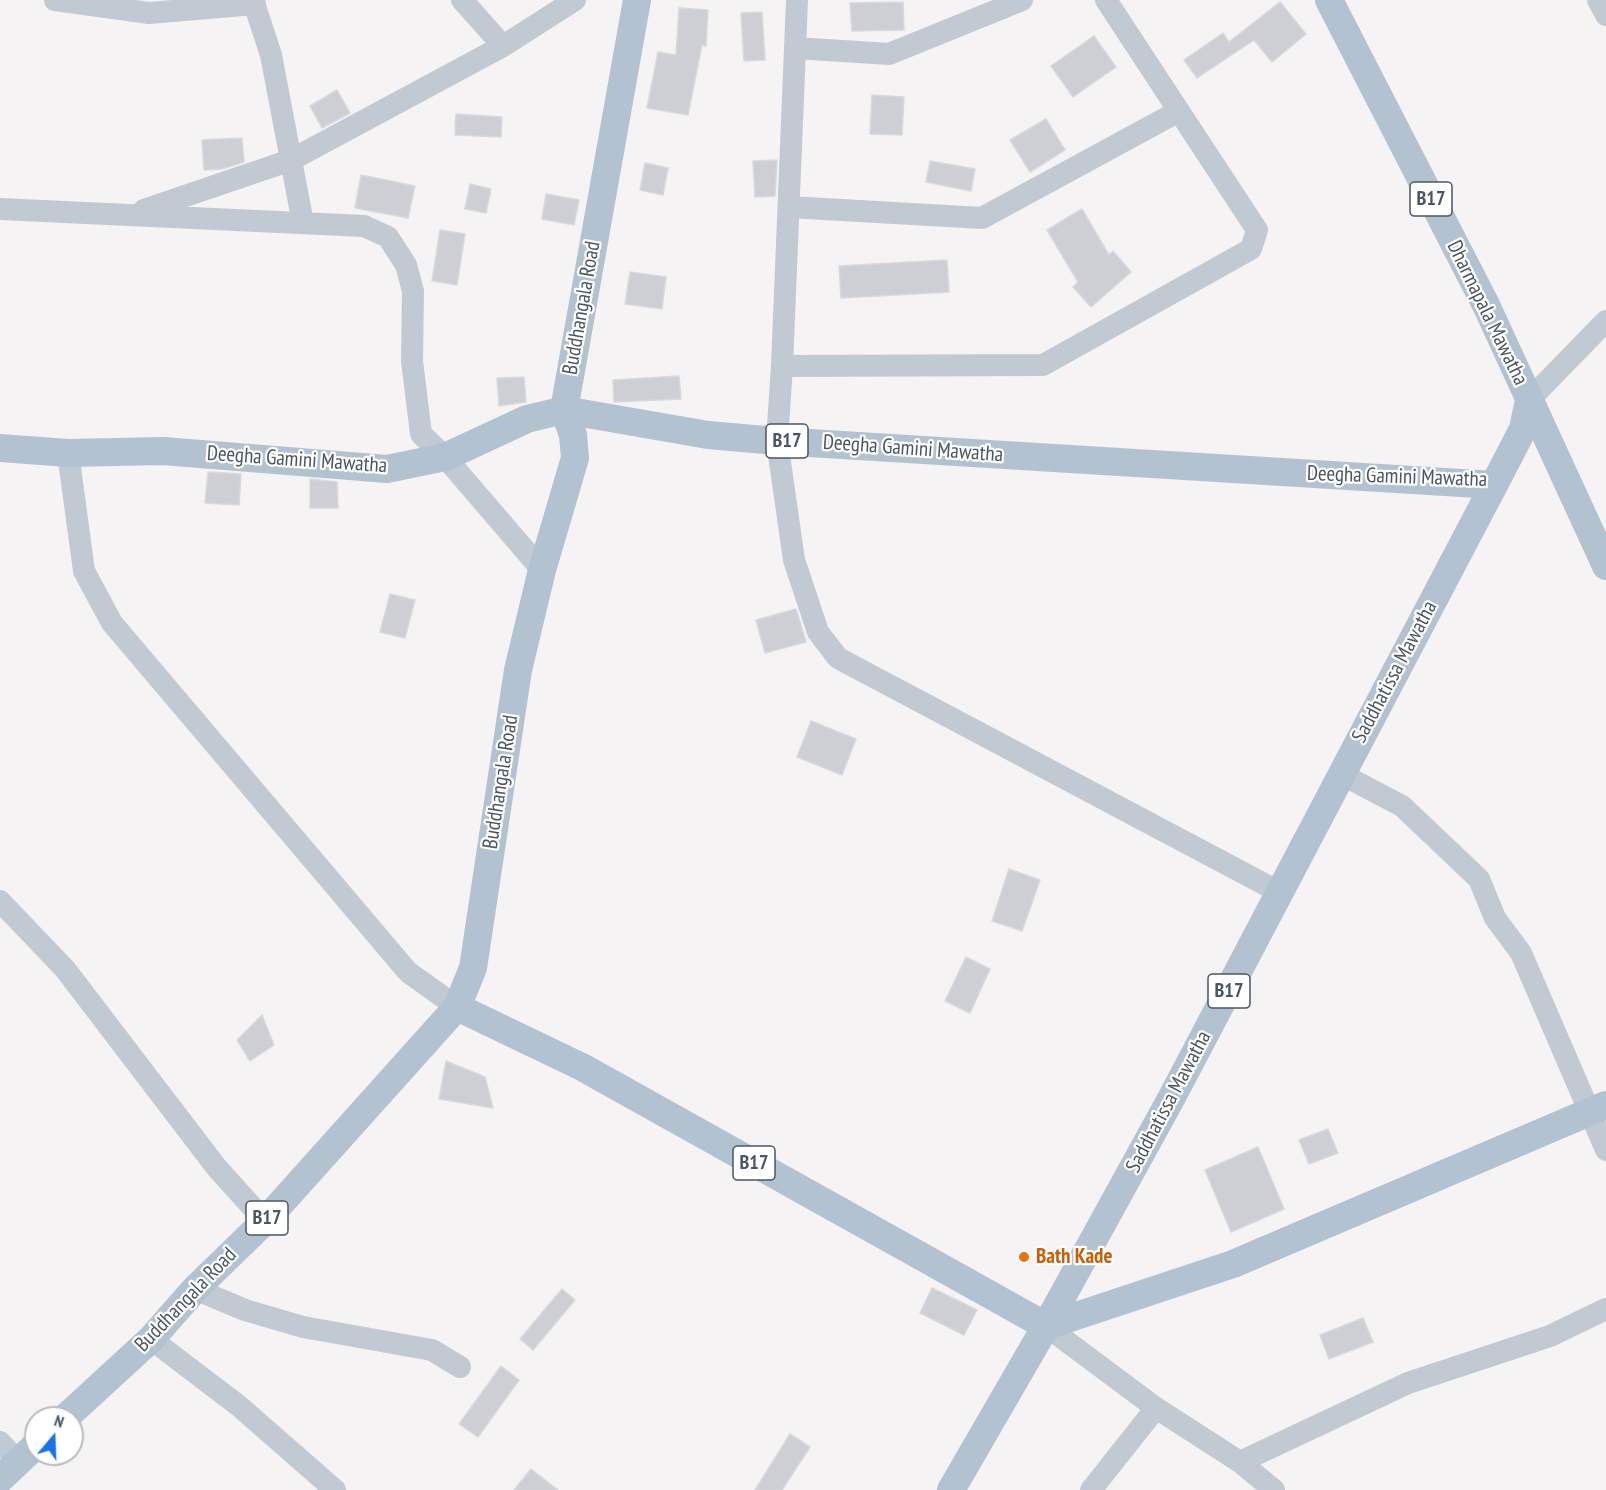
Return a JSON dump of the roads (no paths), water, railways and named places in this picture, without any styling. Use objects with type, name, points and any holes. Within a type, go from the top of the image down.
[{"type":"main road","name":"Buddhangala Road","points":[[78,1406],[151,1339],[195,1289],[265,1221],[458,1007],[473,968],[518,670],[542,570],[575,458],[573,435],[564,410],[637,0]]},
{"type":"main road","name":"Dharmapala Mawatha","points":[[1329,0],[1487,307],[1606,566]]},
{"type":"main road","name":"Deegha Gamini Mawatha","points":[[0,448],[68,453],[163,452],[387,469],[445,457],[526,419],[564,410],[708,435],[777,441],[1494,485],[1523,429],[1529,400]]},
{"type":"main road","name":"Saddhatissa Mawatha","points":[[951,1490],[1046,1326],[1172,1097],[1494,485]]},
{"type":"main road","name":"B17","points":[[458,1007],[582,1067],[1046,1326]]},
{"type":"main road","points":[[1046,1326],[1233,1264],[1598,1109]]},
{"type":"street","points":[[55,0],[149,13],[254,2],[271,55],[303,223]]},
{"type":"street","points":[[462,0],[503,46]]},
{"type":"street","points":[[131,215],[291,160],[503,46],[575,0]]},
{"type":"street","points":[[797,0],[777,441],[794,560],[818,632],[838,658],[1281,893]]},
{"type":"street","points":[[795,48],[889,54],[1022,0]]},
{"type":"street","points":[[782,366],[1043,365],[1251,249],[1257,230],[1107,0]]},
{"type":"street","points":[[1598,0],[1606,15]]},
{"type":"street","points":[[789,207],[982,218],[1179,111]]},
{"type":"street","points":[[0,209],[364,226],[388,237],[406,266],[413,291],[412,361],[421,434],[445,457],[542,570]]},
{"type":"street","points":[[1529,400],[1606,321]]},
{"type":"street","points":[[68,453],[84,571],[112,623],[408,972],[458,1007]]},
{"type":"street","points":[[1341,774],[1402,806],[1479,879],[1495,918],[1521,953],[1598,1109],[1606,1150]]},
{"type":"street","points":[[0,901],[65,969],[217,1168],[265,1221]]},
{"type":"street","points":[[195,1289],[245,1310],[303,1327],[432,1350],[460,1367]]},
{"type":"street","points":[[1240,1462],[1408,1383],[1550,1336],[1606,1309]]},
{"type":"street","points":[[1046,1326],[1156,1408],[1240,1462],[1274,1490]]},
{"type":"street","points":[[151,1339],[239,1406],[335,1490]]},
{"type":"street","points":[[1091,1490],[1156,1408]]},
{"type":"place","name":"Bath Kade","points":[[1024,1257]]}]
